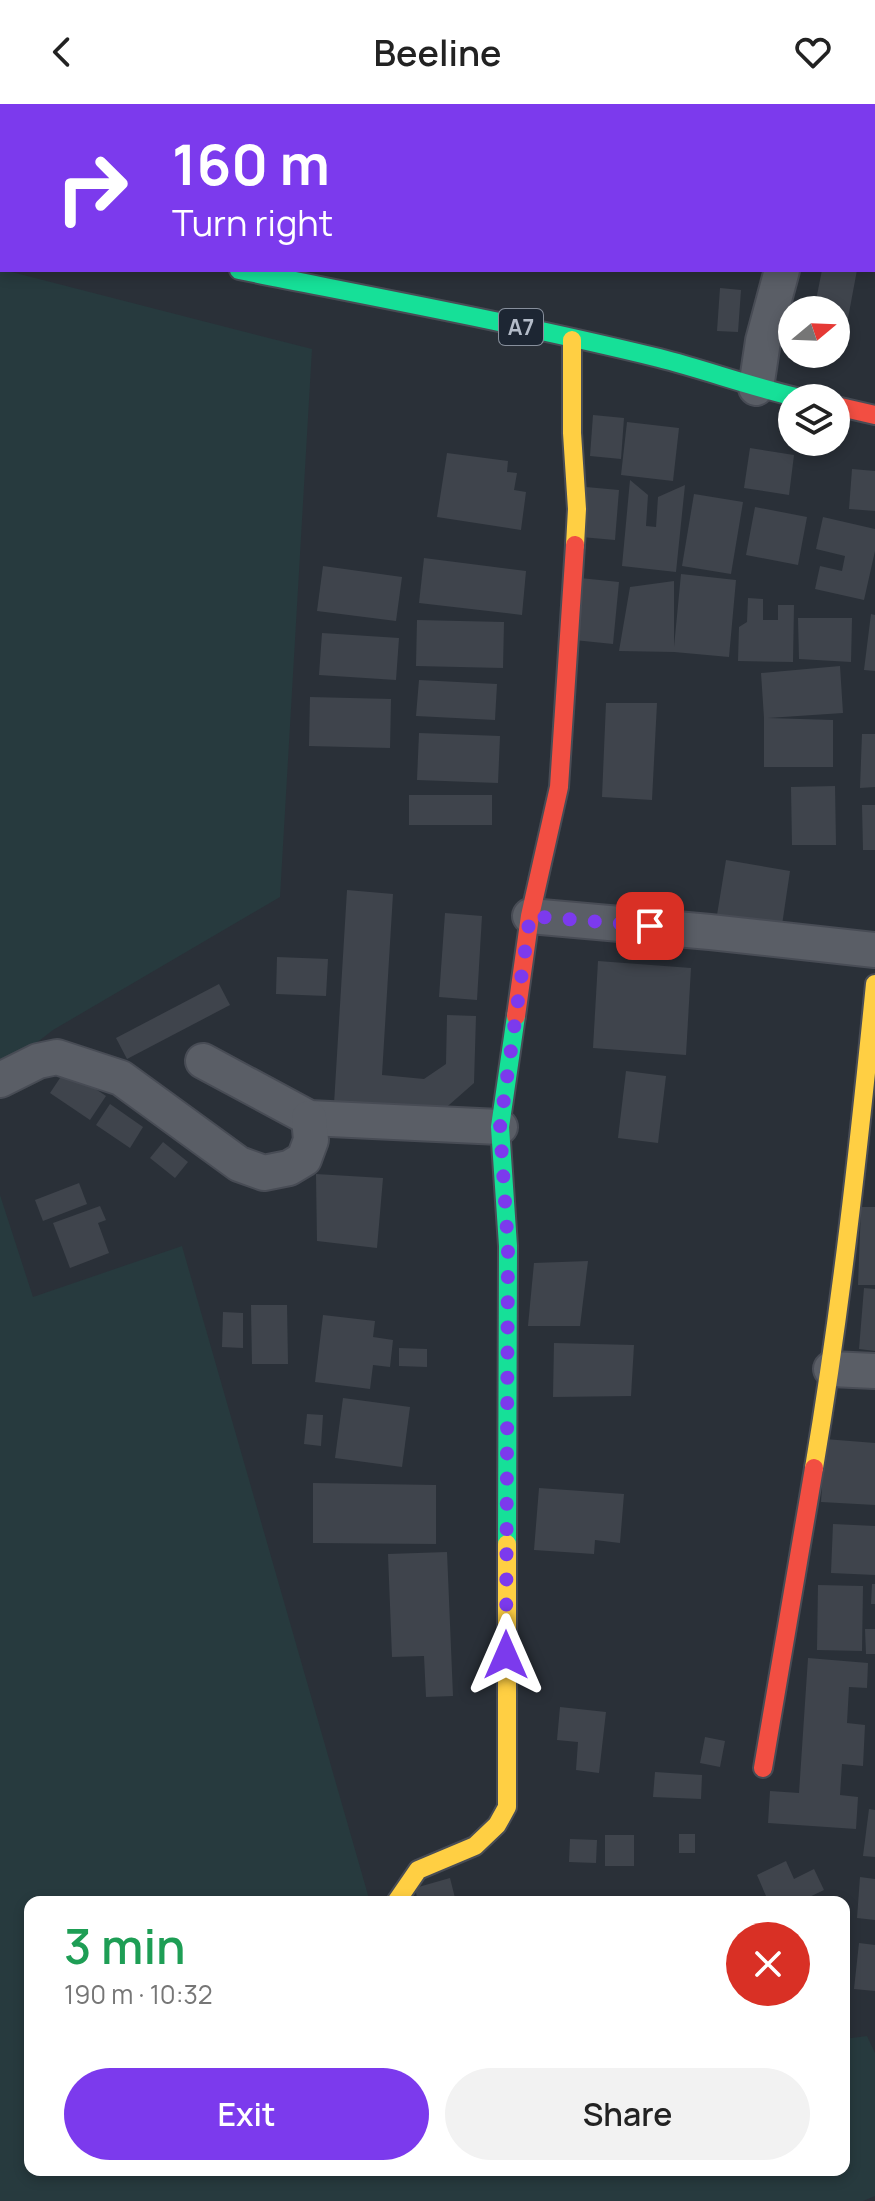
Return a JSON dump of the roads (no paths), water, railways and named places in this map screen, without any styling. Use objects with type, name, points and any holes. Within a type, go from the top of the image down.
[{"type":"main road","name":"A7","points":[[261,273],[662,359],[778,393]]},
{"type":"main road","points":[[399,1896],[407,1882],[424,1865],[451,1858],[493,1833],[507,1807],[508,1246],[500,1127],[530,916],[559,787],[577,509],[572,433],[572,340]]},
{"type":"main road","points":[[850,409],[875,415]]},
{"type":"main road","points":[[763,1768],[831,1369],[856,1181],[875,984]]},
{"type":"street","points":[[756,388],[763,341],[781,272]]},
{"type":"street","points":[[530,916],[875,950]]},
{"type":"street","points":[[0,1080],[38,1061],[57,1057],[121,1078],[239,1164],[264,1173],[289,1168],[304,1159],[311,1140],[309,1118]]},
{"type":"street","points":[[203,1061],[309,1118],[500,1127]]},
{"type":"street","points":[[831,1369],[875,1371]]}]
